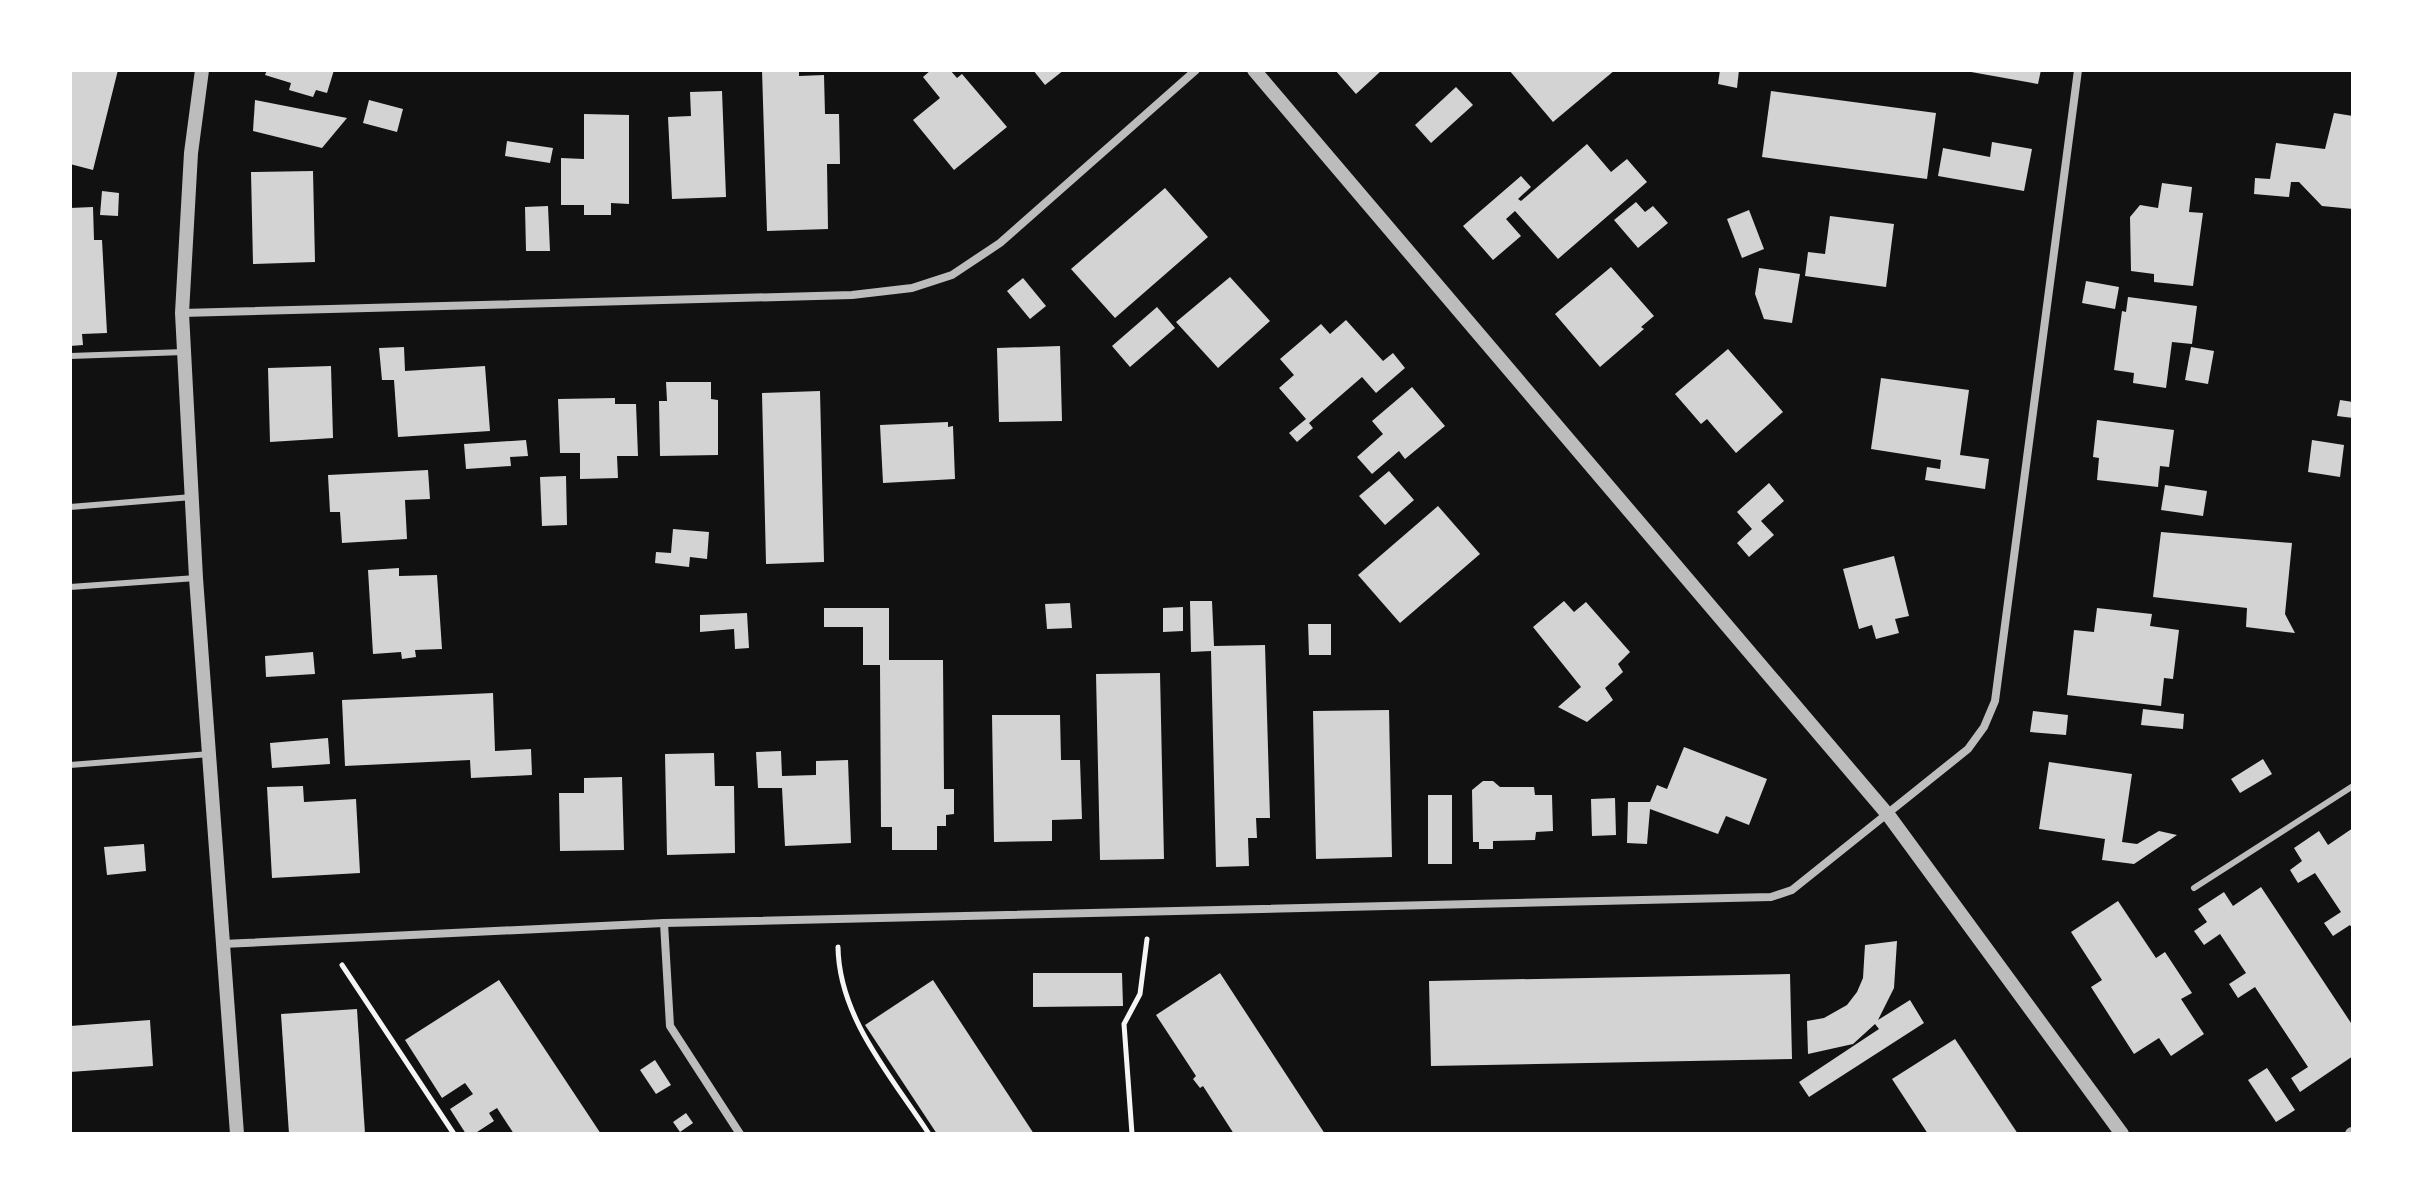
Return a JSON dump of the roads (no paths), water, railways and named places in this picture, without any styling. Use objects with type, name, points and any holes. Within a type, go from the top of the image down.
[{"type":"street","points":[[202,70],[191,153],[182,313],[196,578],[237,1134]]},
{"type":"street","points":[[182,313],[836,296],[912,288],[952,275],[1000,243],[1196,70]]},
{"type":"street","points":[[1254,70],[1889,816],[2122,1134]]},
{"type":"street","points":[[222,944],[664,923],[1771,897],[1792,890],[1889,816],[1968,749],[1984,727],[1995,701],[2078,70]]},
{"type":"street","points":[[664,923],[670,1026],[740,1134]]},
{"type":"lane","points":[[70,356],[184,352]]},
{"type":"lane","points":[[70,507],[192,497]]},
{"type":"lane","points":[[70,587],[196,578]]},
{"type":"lane","points":[[70,765],[210,754]]},
{"type":"lane","points":[[2194,888],[2353,786]]}]
